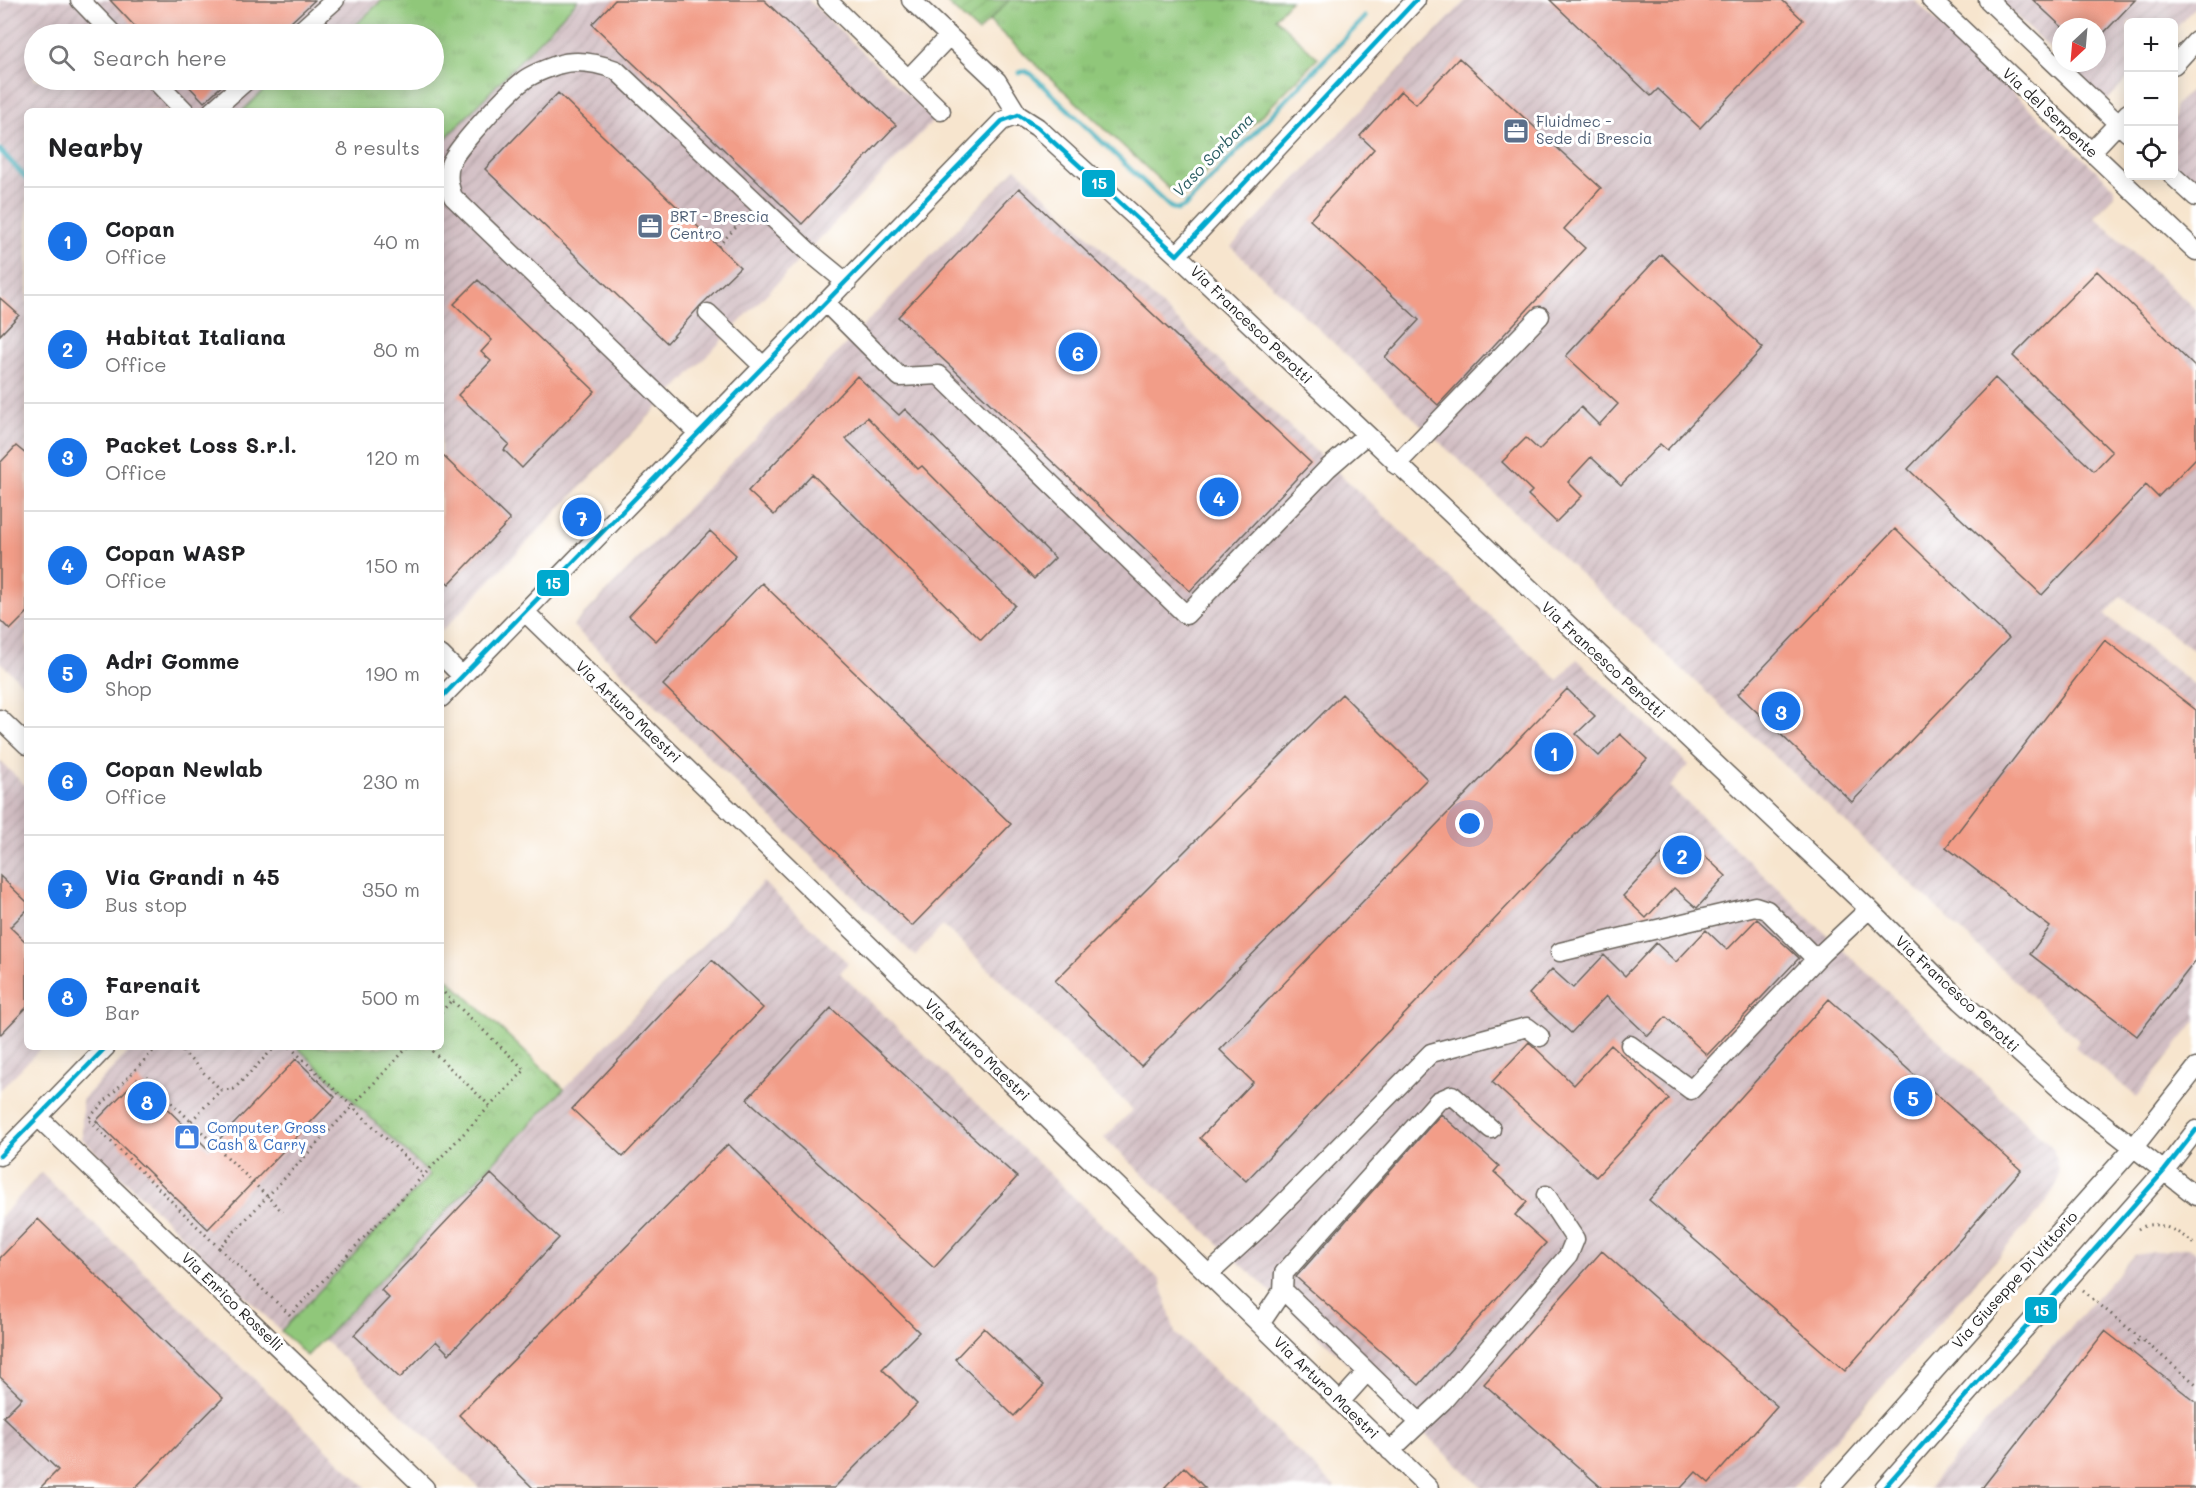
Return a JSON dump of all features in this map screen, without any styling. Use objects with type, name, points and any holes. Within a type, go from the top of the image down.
[{"type":"street","points":[[80,0],[103,24]]},
{"type":"street","points":[[308,24],[335,0]]},
{"type":"street","points":[[826,0],[942,111]]},
{"type":"street","points":[[444,695],[763,366],[847,283],[1002,121],[1018,115],[997,81],[911,0]]},
{"type":"street","points":[[1177,255],[1416,0]]},
{"type":"street","name":"Via del Serpente","points":[[1931,0],[2196,251]]},
{"type":"street","points":[[1988,0],[2124,122]]},
{"type":"street","points":[[908,79],[949,36]]},
{"type":"street","points":[[2178,61],[2196,41]]},
{"type":"street","points":[[698,433],[453,197],[448,183],[450,163],[461,147],[523,80],[557,65],[576,62],[602,65],[616,70],[758,204],[847,283]]},
{"type":"street","points":[[165,90],[182,108]]},
{"type":"street","points":[[215,108],[236,90]]},
{"type":"street","name":"Via Francesco Perotti","points":[[1018,115],[1037,127],[1177,255],[1396,465],[1869,909],[1961,1001],[2069,1097],[2196,1196]]},
{"type":"street","points":[[2091,152],[2124,124]]},
{"type":"street","points":[[2177,180],[2196,197]]},
{"type":"street","points":[[825,303],[900,377],[939,375],[1186,615],[1328,468],[1366,435]]},
{"type":"street","points":[[708,313],[763,366]]},
{"type":"street","points":[[1396,465],[1540,316]]},
{"type":"street","name":"Via Arturo Maestri","points":[[525,612],[1429,1488]]},
{"type":"street","points":[[444,657],[462,676]]},
{"type":"street","points":[[0,719],[24,742]]},
{"type":"street","points":[[1560,952],[1755,906],[1767,910],[1816,959]]},
{"type":"street","points":[[1630,1045],[1691,1090],[1816,959],[1869,909]]},
{"type":"street","points":[[1209,1274],[1258,1228],[1431,1053],[1527,1027],[1540,1037]]},
{"type":"street","points":[[0,1156],[103,1050]]},
{"type":"street","name":"Via Giuseppe Di Vittorio","points":[[1830,1488],[2134,1147],[2196,1068]]},
{"type":"street","points":[[1260,1324],[1283,1290],[1284,1273],[1438,1101],[1452,1095],[1491,1129]]},
{"type":"street","name":"Via Enrico Rosselli","points":[[38,1117],[424,1488]]},
{"type":"street","points":[[1884,1488],[2164,1171],[2196,1130]]},
{"type":"street","points":[[1390,1451],[1443,1401],[1568,1256],[1575,1239],[1546,1195]]},
{"type":"street","points":[[1283,1290],[1420,1424]]},
{"type":"street","points":[[1340,1402],[1367,1372]]},
{"type":"path","points":[[718,246],[758,204]]},
{"type":"path","points":[[154,1050],[88,1119],[290,1315],[525,1070],[444,993]]},
{"type":"path","points":[[444,1009],[452,1000]]},
{"type":"path","points":[[181,1050],[221,1090]]},
{"type":"path","points":[[191,1121],[221,1090],[234,1089],[272,1050]]},
{"type":"path","points":[[293,1050],[424,1175]]},
{"type":"path","points":[[219,1248],[405,1050]]},
{"type":"path","points":[[431,1050],[490,1106]]},
{"type":"path","points":[[146,1077],[283,1212]]},
{"type":"path","points":[[2136,1231],[2144,1226],[2164,1227],[2176,1231],[2196,1245]]},
{"type":"path","points":[[2076,1299],[2090,1282]]},
{"type":"path","points":[[2083,1291],[2196,1384]]},
{"type":"path","points":[[2129,1350],[2140,1338]]},
{"type":"shaded area","points":[[0,0],[382,0],[357,24],[24,24],[24,90],[264,90],[245,108],[24,108],[24,685],[0,662]]},
{"type":"shaded area","name":"BRT - Brescia Centro","points":[[578,0],[808,0],[934,120],[444,629],[444,140]]},
{"type":"shaded area","points":[[1466,0],[1914,0],[2115,188],[2115,195],[2094,216],[2196,310],[2196,652],[2121,596],[2105,615],[2196,686],[2196,1020],[2137,1097],[2075,1047],[2079,1041],[1231,247]]},
{"type":"shaded area","points":[[1999,0],[2196,0],[2196,6],[2178,26],[2178,18],[2124,18],[2124,82],[2106,102],[2074,72],[2106,72],[2106,18],[2052,18],[2052,50]]},
{"type":"shaded area","points":[[2196,84],[2196,189],[2178,172],[2178,103]]},
{"type":"shaded area","points":[[1016,168],[1558,680],[1577,659],[1689,765],[1670,787],[2053,1148],[2059,1173],[2056,1187],[2046,1203],[1792,1488],[1483,1488],[1104,1138],[1133,1110],[943,925],[915,956],[573,626]]},
{"type":"shaded area","points":[[0,761],[24,784],[24,1050],[39,1050],[0,1090]]},
{"type":"shaded area","points":[[763,882],[848,963],[840,973],[1160,1280],[1175,1333],[1336,1488],[479,1488],[323,1339],[307,1356],[82,1139],[82,1100],[130,1050],[444,1050],[444,975],[564,1089]]},
{"type":"shaded area","points":[[41,1173],[367,1488],[0,1488],[0,1218]]},
{"type":"shaded area","points":[[2189,1247],[2196,1252],[2196,1488],[1928,1488],[2134,1255]]},
{"type":"green space","points":[[382,0],[578,0],[444,140],[444,108],[245,108],[264,90],[444,90],[444,24],[357,24]]},
{"type":"green space","points":[[944,0],[1009,0],[978,32]]},
{"type":"green space","points":[[1009,0],[1291,0],[1275,18],[1318,58],[1180,199],[989,21]]},
{"type":"green space","points":[[444,975],[564,1089],[307,1356],[281,1331],[430,1175],[300,1050],[444,1050]]},
{"type":"building","points":[[110,0],[315,0],[289,24],[133,24]]},
{"type":"building","points":[[615,0],[764,0],[896,125],[802,224],[592,24]]},
{"type":"building","points":[[1550,0],[1782,0],[1803,20],[1700,128],[1658,89],[1651,96]]},
{"type":"building","points":[[2033,0],[2135,0],[2106,31],[2106,18],[2052,18]]},
{"type":"building","points":[[1459,58],[1601,188],[1564,229],[1585,248],[1438,405],[1385,357],[1419,320],[1310,220],[1374,149],[1360,136],[1401,91],[1416,104]]},
{"type":"building","points":[[193,90],[217,90],[204,102]]},
{"type":"building","points":[[558,93],[740,267],[700,306],[667,343],[485,169]]},
{"type":"building","points":[[1019,188],[1311,463],[1190,591],[898,317]]},
{"type":"building","points":[[1661,254],[1763,348],[1667,450],[1660,444],[1621,485],[1591,457],[1568,482],[1582,496],[1556,522],[1528,495],[1532,491],[1502,462],[1526,438],[1539,450],[1581,407],[1599,425],[1618,404],[1566,356]]},
{"type":"building","points":[[2097,271],[2196,368],[2196,458],[2158,497],[2146,485],[2042,595],[1908,469],[1995,378],[2094,471],[2112,452],[2013,356]]},
{"type":"building","points":[[478,280],[595,391],[522,468],[504,450],[509,444],[458,395],[491,361],[481,352],[492,340],[454,304]]},
{"type":"building","points":[[0,298],[19,315],[0,335]]},
{"type":"building","points":[[857,376],[899,415],[905,409],[1055,558],[1034,579],[922,466],[918,469],[867,417],[846,439],[1015,605],[981,640],[812,474],[774,515],[748,491]]},
{"type":"building","points":[[16,446],[24,453],[24,616],[10,630],[0,620],[0,463]]},
{"type":"building","points":[[444,457],[510,520],[449,584],[444,580]]},
{"type":"building","points":[[1895,529],[2009,638],[1852,802],[1738,694]]},
{"type":"building","points":[[710,531],[736,555],[656,641],[629,616]]},
{"type":"building","points":[[762,583],[1011,824],[912,926],[663,685]]},
{"type":"building","points":[[2105,640],[2196,710],[2196,960],[2137,1036],[2030,954],[2050,927],[1946,847]]},
{"type":"building","points":[[1567,689],[1595,716],[1576,734],[1599,756],[1620,734],[1647,759],[1246,1181],[1200,1138],[1253,1082],[1220,1050]]},
{"type":"building","points":[[1342,694],[1427,779],[1141,1066],[1055,981]]},
{"type":"building","points":[[1681,834],[1726,876],[1697,908],[1674,888],[1646,918],[1623,896]]},
{"type":"building","points":[[0,876],[24,899],[24,913],[10,927],[24,940],[24,1010],[0,1035]]},
{"type":"building","points":[[1757,919],[1799,958],[1707,1055],[1666,1017],[1648,1036],[1606,996],[1571,1033],[1529,994],[1552,969],[1573,988],[1604,955],[1625,976],[1656,943],[1676,962],[1706,930],[1727,950]]},
{"type":"building","points":[[712,960],[763,1008],[623,1157],[572,1109]]},
{"type":"building","points":[[1829,999],[2021,1170],[1845,1371],[1649,1200]]},
{"type":"building","points":[[831,1008],[1017,1177],[934,1268],[747,1099]]},
{"type":"building","points":[[1529,1042],[1574,1085],[1611,1045],[1669,1099],[1596,1177],[1492,1082]]},
{"type":"building","points":[[296,1059],[335,1097],[208,1229],[96,1121],[137,1079],[209,1150]]},
{"type":"building","points":[[1441,1114],[1499,1166],[1494,1172],[1527,1202],[1515,1215],[1546,1243],[1419,1385],[1296,1277]]},
{"type":"building","points":[[728,1144],[919,1332],[882,1369],[917,1404],[834,1488],[533,1488],[459,1415]]},
{"type":"building","points":[[491,1174],[559,1238],[449,1354],[436,1341],[400,1378],[354,1335],[389,1298],[381,1290]]},
{"type":"building","points":[[38,1219],[223,1398],[135,1488],[40,1488],[58,1470],[3,1417],[22,1398],[0,1377],[0,1258]]},
{"type":"building","points":[[1602,1251],[1777,1406],[1709,1483],[1696,1472],[1681,1488],[1602,1488],[1484,1384]]},
{"type":"building","points":[[984,1328],[1044,1385],[1014,1416],[955,1359]]},
{"type":"building","points":[[2105,1331],[2196,1402],[2196,1488],[1982,1488]]},
{"type":"building","points":[[1184,1467],[1205,1488],[1164,1488]]},
{"type":"waterway","name":"Vaso Sorbana","points":[[1019,73],[1025,71],[1031,74],[1170,207],[1177,210],[1184,207],[1365,17]]},
{"type":"waterway","points":[[0,150],[24,176]]},
{"type":"transit line","name":"15","points":[[1177,255],[1416,0]]},
{"type":"transit line","name":"15","points":[[1018,115],[1037,127],[1177,255]]},
{"type":"transit line","name":"15","points":[[444,695],[1002,121],[1018,115]]},
{"type":"transit line","name":"15","points":[[0,1156],[103,1050]]},
{"type":"transit line","name":"15","points":[[1884,1488],[2164,1171],[2196,1130]]},
{"type":"place","name":"Fluidmec - Sede di Brescia","points":[[1516,131]]},
{"type":"place","name":"BRT - Brescia Centro","points":[[650,226]]},
{"type":"place","name":"Copan Newlab","points":[[1078,352]]},
{"type":"place","name":"Copan WASP","points":[[1219,497]]},
{"type":"place","name":"Via Grandi n 45","points":[[582,517]]},
{"type":"place","name":"Packet Loss S.r.l.","points":[[1781,711]]},
{"type":"place","name":"Copan","points":[[1554,752]]},
{"type":"place","name":"Habitat Italiana","points":[[1682,855]]},
{"type":"place","name":"Adri Gomme","points":[[1913,1097]]},
{"type":"place","name":"Farenait","points":[[147,1101]]},
{"type":"place","name":"Computer Gross Cash & Carry","points":[[187,1137]]}]
